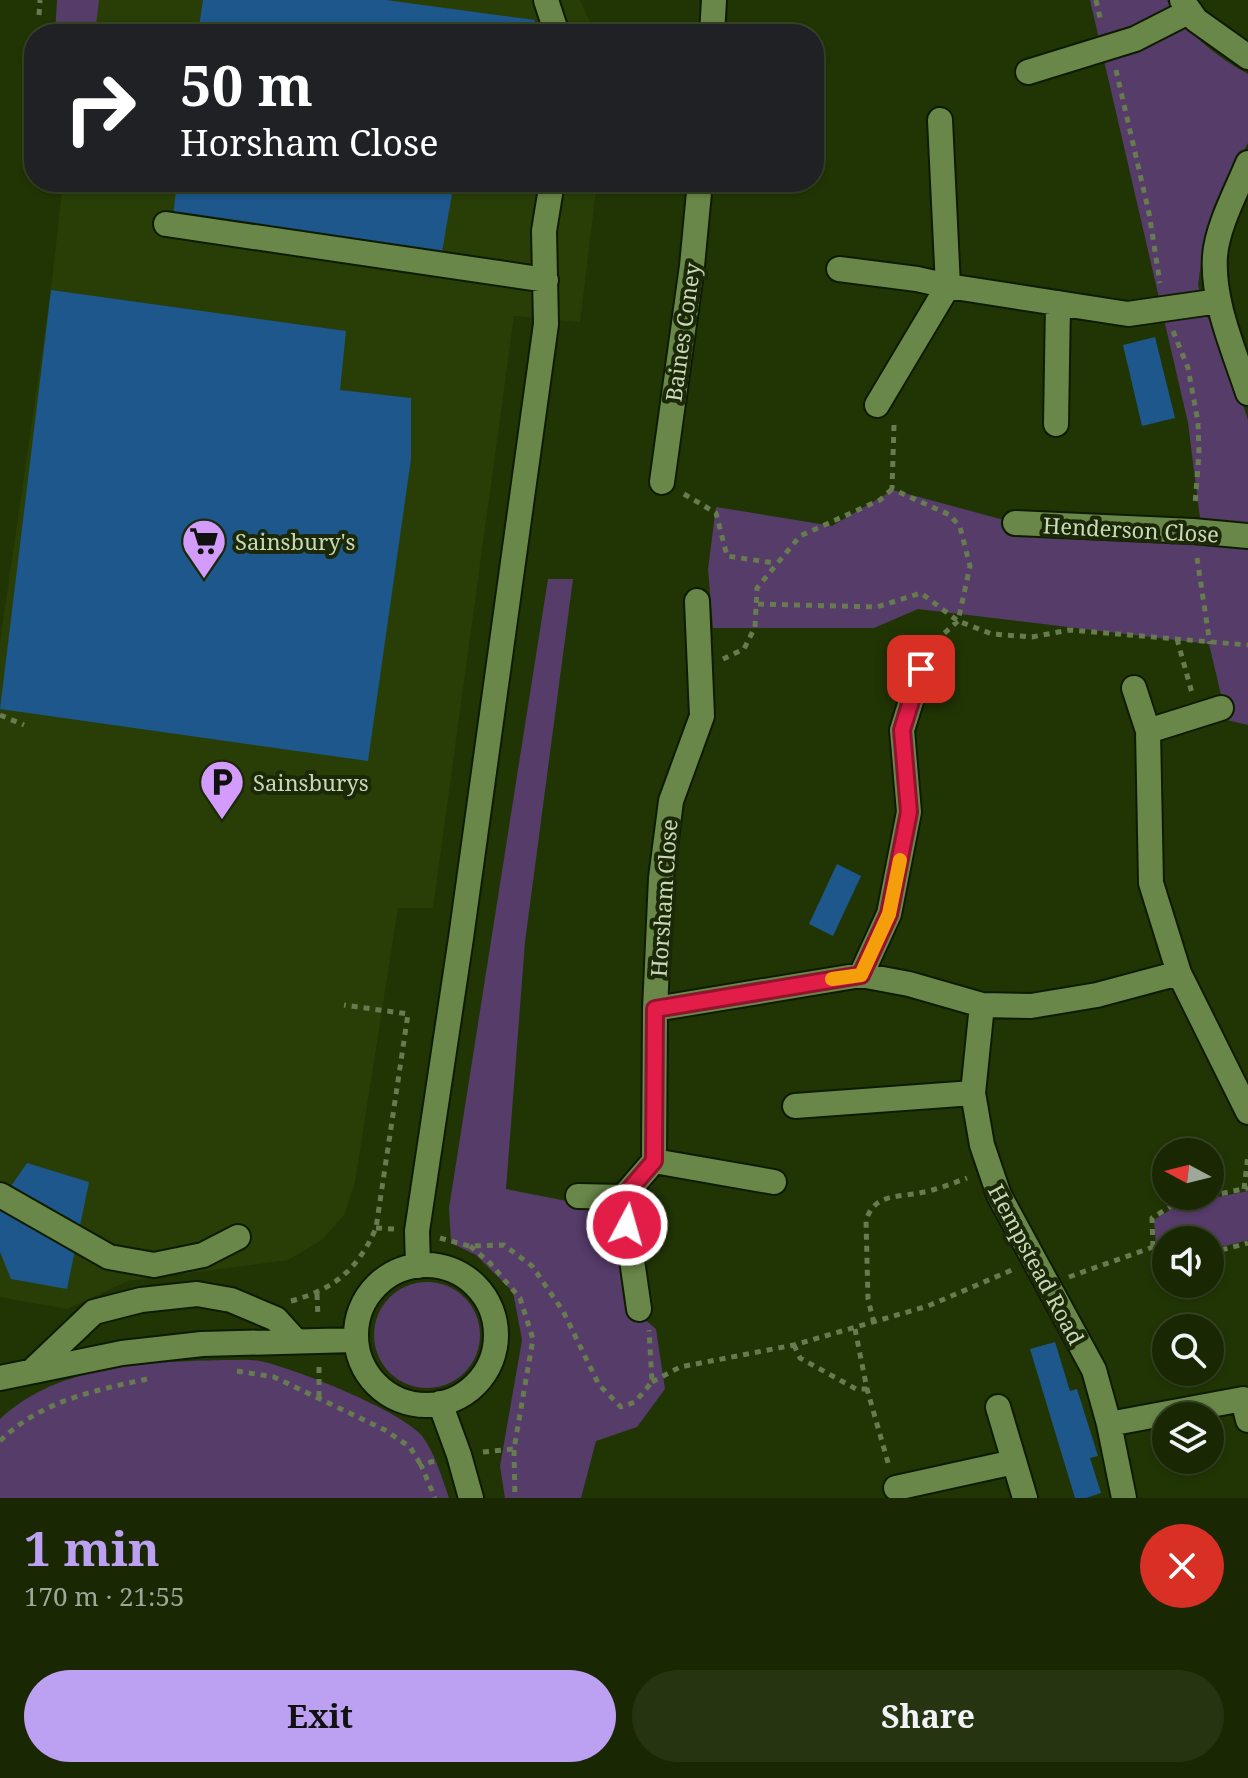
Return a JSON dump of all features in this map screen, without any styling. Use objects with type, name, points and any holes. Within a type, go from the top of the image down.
[{"type":"street","points":[[546,0],[554,24]]},
{"type":"street","points":[[713,24],[714,0]]},
{"type":"street","points":[[1028,72],[1135,39],[1186,6],[1196,20],[1248,57]]},
{"type":"street","points":[[877,405],[948,286],[940,120]]},
{"type":"street","points":[[1248,163],[1226,216],[1215,255],[1219,301],[1248,393]]},
{"type":"street","points":[[418,1266],[417,1231],[546,324],[544,231],[550,192]]},
{"type":"street","name":"Baines Coney","points":[[662,482],[699,192]]},
{"type":"street","points":[[166,224],[546,280]]},
{"type":"street","points":[[839,269],[1128,314],[1219,301]]},
{"type":"street","points":[[1056,424],[1058,303]]},
{"type":"street","name":"Henderson Close","points":[[1015,523],[1248,536]]},
{"type":"street","name":"Horsham Close","points":[[654,1161],[655,1009],[661,878],[671,801],[702,716],[697,601]]},
{"type":"street","points":[[861,975],[889,914],[907,826],[909,812],[902,730],[921,669]]},
{"type":"street","points":[[1134,688],[1148,731],[1151,883],[1179,973],[1248,1112]]},
{"type":"street","points":[[1148,731],[1221,708]]},
{"type":"street","name":"Horsham Close","points":[[655,1009],[861,975],[909,984],[982,1005],[1031,1006],[1097,995],[1179,973]]},
{"type":"street","name":"Hempstead Road","points":[[982,1005],[973,1093],[988,1170],[1094,1370],[1124,1498]]},
{"type":"street","points":[[795,1106],[973,1093]]},
{"type":"street","points":[[639,1309],[623,1197],[654,1161],[774,1182]]},
{"type":"street","points":[[0,1195],[109,1257],[154,1265],[203,1255],[238,1237]]},
{"type":"street","points":[[578,1196],[623,1197]]},
{"type":"street","points":[[418,1266],[443,1267],[466,1275],[491,1307],[496,1332],[493,1361],[482,1379],[462,1395],[440,1403],[414,1403],[395,1398],[381,1389],[366,1377],[354,1340],[363,1301],[394,1274],[418,1266]]},
{"type":"street","points":[[32,1371],[94,1312],[141,1300],[197,1294],[231,1300],[276,1319],[296,1341]]},
{"type":"street","points":[[0,1378],[122,1353],[175,1347],[354,1340]]},
{"type":"street","points":[[1109,1424],[1243,1399],[1248,1420]]},
{"type":"street","points":[[440,1403],[471,1498]]},
{"type":"street","points":[[998,1407],[1025,1498]]},
{"type":"street","points":[[896,1488],[1014,1462]]},
{"type":"path","points":[[39,15],[40,0]]},
{"type":"path","points":[[1096,0],[1108,48],[1121,82],[1166,308],[1188,368],[1198,422],[1199,453],[1194,496],[1210,644]]},
{"type":"path","points":[[701,663],[744,649],[755,627],[757,588],[800,536],[880,500],[892,489],[894,420],[877,405]]},
{"type":"path","points":[[662,482],[716,513],[727,556],[775,563]]},
{"type":"path","points":[[892,489],[950,515],[960,527],[970,566],[958,621],[930,645],[921,669]]},
{"type":"path","points":[[758,604],[877,607],[921,593],[958,621],[992,634],[1032,637],[1069,630],[1248,645]]},
{"type":"path","points":[[1177,639],[1198,715]]},
{"type":"path","points":[[0,715],[24,725]]},
{"type":"path","points":[[256,1310],[317,1294],[349,1271],[365,1252],[376,1228],[408,1014],[344,1005]]},
{"type":"path","points":[[1224,1193],[1246,1188],[1248,1155]]},
{"type":"path","points":[[874,1323],[868,1299],[866,1221],[869,1210],[877,1202],[891,1197],[923,1193],[988,1170]]},
{"type":"path","points":[[1152,1226],[1152,1218],[1165,1210]]},
{"type":"path","points":[[376,1228],[417,1231],[469,1246],[504,1245],[532,1266],[563,1311],[599,1385],[621,1407],[635,1402],[652,1382],[680,1367],[794,1345],[874,1323],[928,1306],[1034,1260]]},
{"type":"path","points":[[1224,1249],[1248,1243]]},
{"type":"path","points":[[469,1246],[490,1263],[520,1298],[533,1339],[515,1438],[515,1498]]},
{"type":"path","points":[[1048,1285],[1152,1247]]},
{"type":"path","points":[[639,1309],[648,1317],[652,1382]]},
{"type":"path","points":[[855,1328],[867,1389],[896,1488]]},
{"type":"path","points":[[794,1345],[800,1358],[856,1389],[867,1389]]},
{"type":"path","points":[[223,1372],[274,1377],[319,1397],[385,1430],[410,1447],[421,1465]]},
{"type":"path","points":[[0,1441],[16,1425],[52,1404],[155,1377]]},
{"type":"shaded area","points":[[57,0],[99,0],[96,24],[56,24]]},
{"type":"shaded area","points":[[98,0],[580,0],[591,24],[94,24]]},
{"type":"shaded area","points":[[1090,0],[1167,0],[1182,22],[1202,42],[1248,74],[1248,143],[1214,206],[1204,241],[1198,285],[1207,316],[1228,358],[1248,420],[1248,525],[1201,526],[1188,423]]},
{"type":"shaded area","points":[[62,192],[596,192],[580,322],[514,316],[433,908],[398,908],[355,1182],[344,1215],[322,1240],[288,1260],[128,1281],[67,1309],[0,1297],[0,642],[51,290]]},
{"type":"shaded area","points":[[893,490],[1015,523],[1248,536],[1248,725],[1227,720],[1209,644],[918,609],[874,628],[713,628],[708,569],[716,507],[832,526]]},
{"type":"shaded area","points":[[548,579],[573,579],[525,942],[506,1189],[577,1203],[622,1204],[635,1311],[656,1329],[665,1389],[637,1427],[596,1441],[581,1498],[505,1498],[500,1466],[522,1340],[513,1292],[476,1255],[451,1243],[449,1208]]},
{"type":"shaded area","points":[[1248,1191],[1248,1240],[1224,1246],[1224,1226],[1154,1226],[1154,1220],[1170,1210],[1224,1210],[1224,1196]]},
{"type":"shaded area","points":[[427,1282],[447,1286],[464,1298],[476,1315],[480,1335],[476,1355],[464,1372],[447,1384],[427,1388],[407,1384],[390,1372],[378,1355],[374,1335],[378,1315],[390,1298],[407,1286]]},
{"type":"shaded area","points":[[256,1360],[276,1365],[371,1403],[411,1426],[427,1443],[449,1498],[0,1498],[0,1419],[23,1401],[49,1387],[106,1370],[165,1362]]},
{"type":"building","points":[[203,0],[386,0],[535,20],[534,24],[199,24]]},
{"type":"building","points":[[176,192],[452,192],[442,252],[173,216]]},
{"type":"building","name":"Sainsbury's","points":[[51,290],[346,331],[340,390],[411,398],[411,459],[368,761],[0,709]]},
{"type":"building","points":[[1155,337],[1175,418],[1142,426],[1123,345]]},
{"type":"building","points":[[837,864],[861,876],[833,936],[809,924]]},
{"type":"building","points":[[27,1163],[89,1182],[67,1289],[11,1279],[0,1252],[0,1202]]},
{"type":"building","points":[[1055,1342],[1070,1391],[1077,1389],[1098,1456],[1090,1458],[1101,1493],[1086,1498],[1075,1498],[1030,1349]]},
{"type":"slow traffic","points":[[832,979],[861,975],[889,914],[900,860]]},
{"type":"place","name":"Sainsbury's","points":[[204,580]]},
{"type":"place","name":"Sainsburys","points":[[222,821]]},
{"type":"route","points":[[627,1225],[623,1197],[654,1161],[655,1009],[861,975],[889,914],[909,812],[902,730],[921,669]]}]
